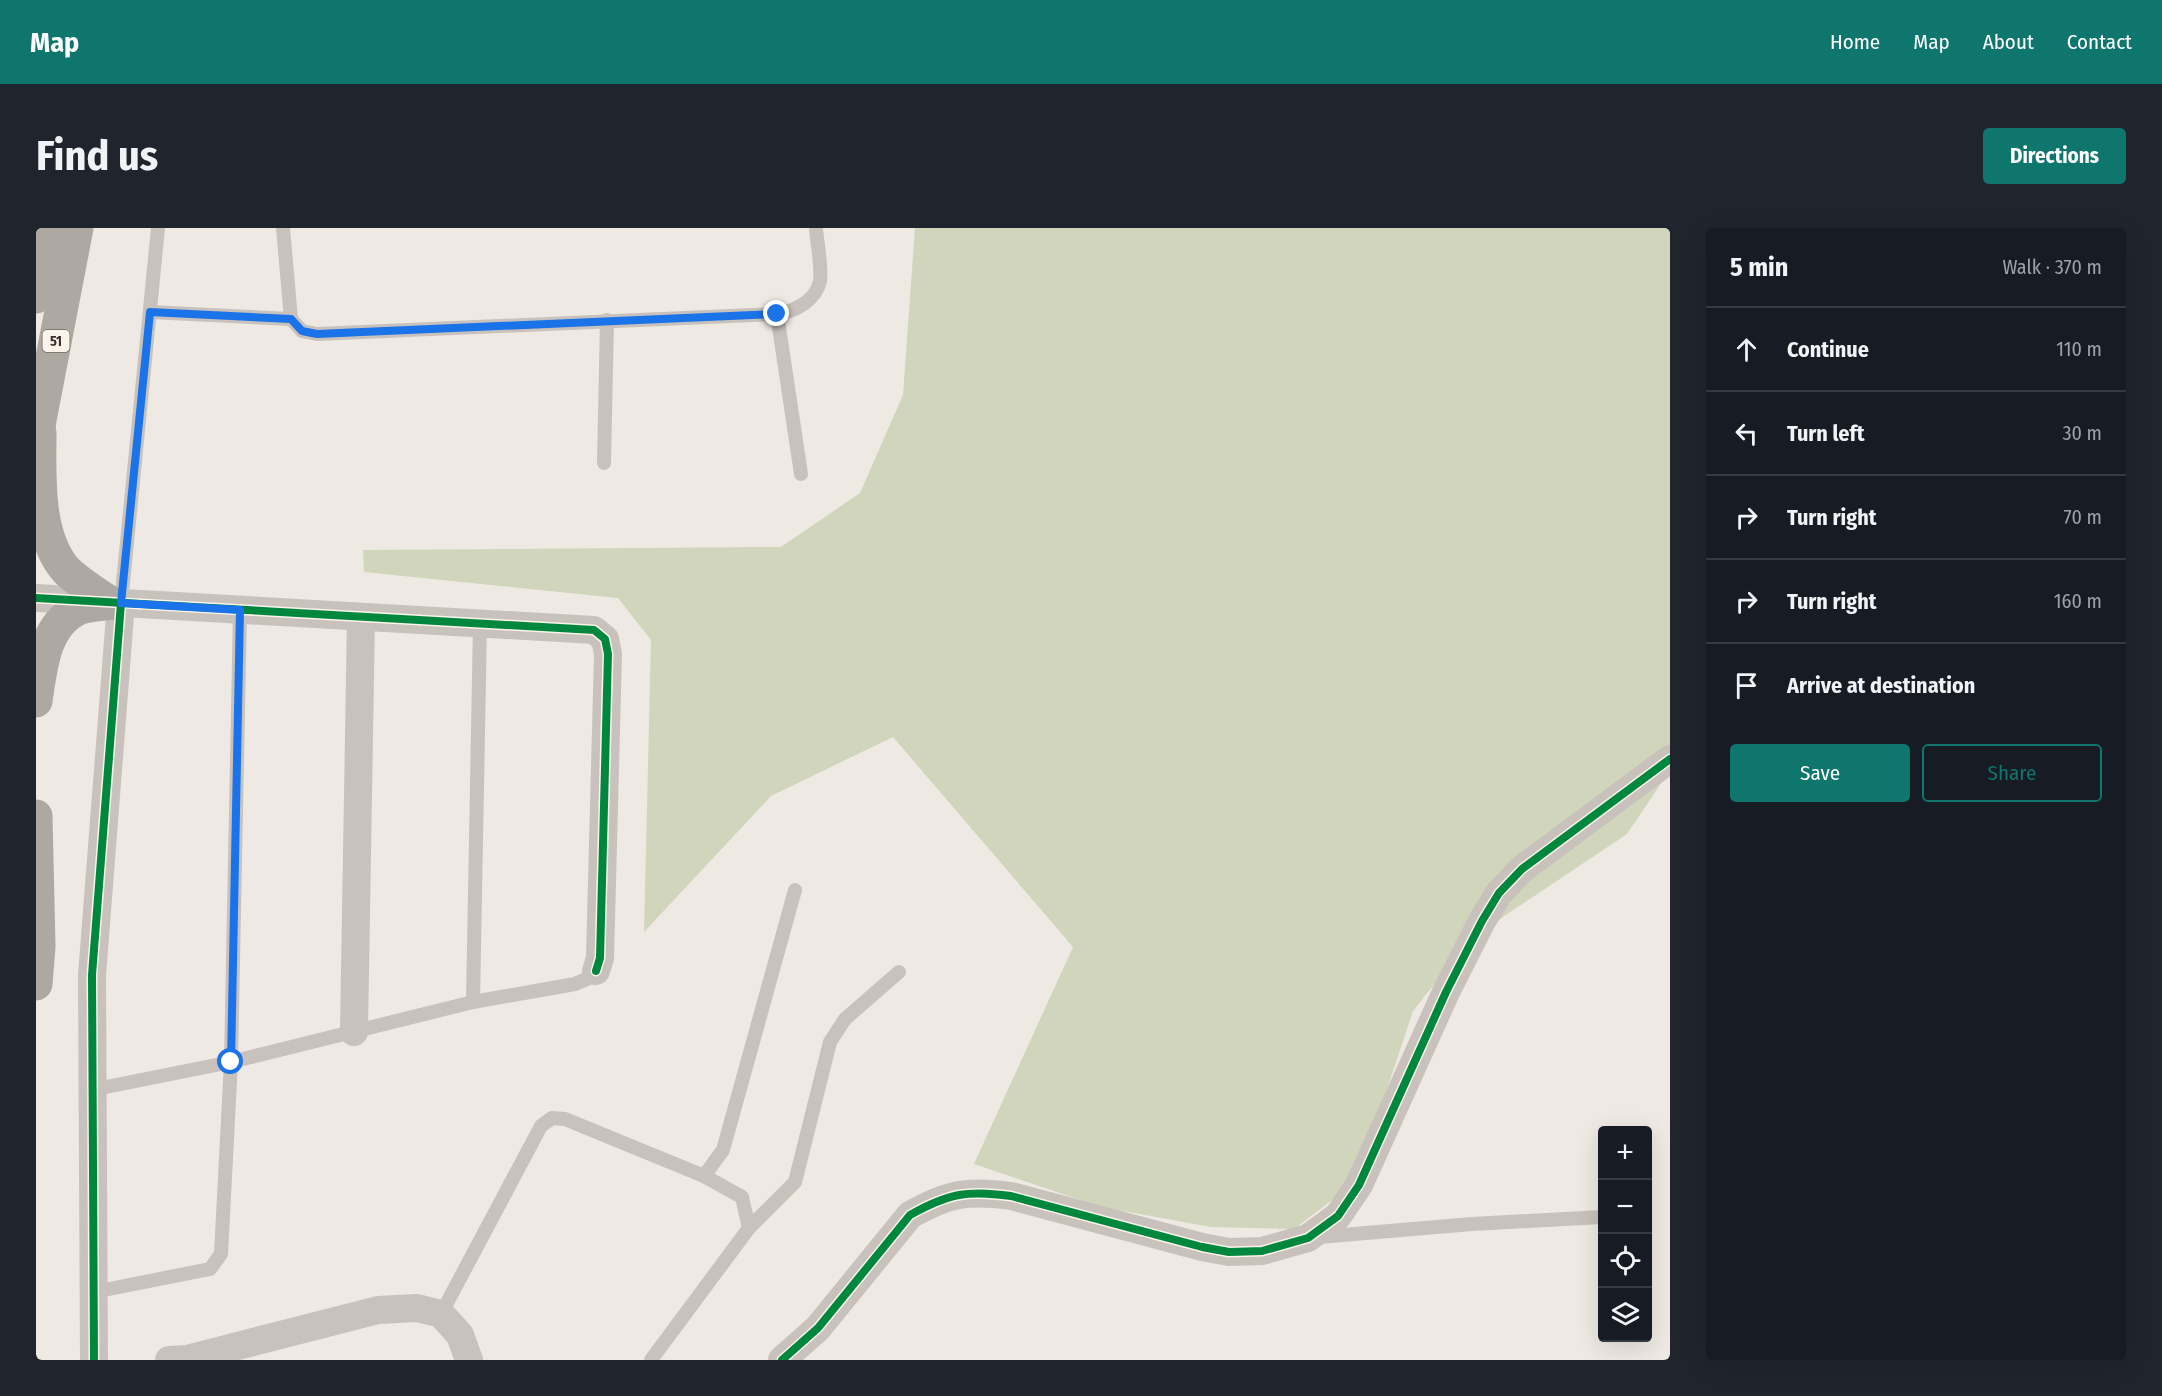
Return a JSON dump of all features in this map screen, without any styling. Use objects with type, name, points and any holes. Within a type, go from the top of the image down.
[{"type":"highway","points":[[36,297],[52,228]]},
{"type":"highway","name":"51","points":[[36,454],[40,420],[77,228]]},
{"type":"highway","points":[[40,420],[40,508],[48,541],[65,569],[116,603]]},
{"type":"highway","points":[[36,700],[42,660],[48,642],[63,619],[79,608],[116,603]]},
{"type":"highway","points":[[36,816],[39,948],[36,984]]},
{"type":"street","points":[[36,598],[594,630],[605,639],[608,654],[600,958],[596,971]]},
{"type":"street","points":[[94,1360],[92,975],[116,603]]},
{"type":"street","points":[[354,1032],[361,617]]},
{"type":"street","points":[[782,1360],[818,1328],[910,1215],[931,1203],[958,1194],[983,1192],[1011,1196],[1202,1247],[1229,1252],[1262,1251],[1308,1238],[1338,1216],[1359,1185],[1446,992],[1499,893],[1522,868],[1670,759]]},
{"type":"street","points":[[170,1360],[187,1359],[378,1310],[417,1308],[441,1314],[460,1335],[469,1360]]},
{"type":"lane","points":[[116,603],[158,228]]},
{"type":"lane","points":[[283,228],[291,319],[302,331],[317,334],[791,312],[808,302],[820,282],[816,228]]},
{"type":"lane","points":[[150,312],[291,319]]},
{"type":"lane","points":[[777,314],[801,474]]},
{"type":"lane","points":[[604,464],[607,320]]},
{"type":"lane","points":[[94,1292],[210,1269],[221,1254],[231,1062],[240,610]]},
{"type":"lane","points":[[473,1002],[480,624]]},
{"type":"lane","points":[[704,1176],[723,1150],[795,890]]},
{"type":"lane","points":[[92,1090],[231,1062],[473,1002],[575,984],[589,978],[596,971]]},
{"type":"lane","points":[[651,1360],[750,1228],[795,1182],[830,1042],[845,1018],[899,972]]},
{"type":"lane","points":[[441,1314],[541,1126],[552,1118],[565,1119],[704,1176],[742,1197],[750,1228]]},
{"type":"lane","points":[[1308,1238],[1472,1224],[1598,1217]]},
{"type":"green space","points":[[915,228],[1670,228],[1670,770],[1627,834],[1470,939],[1413,1011],[1356,1182],[1294,1229],[1211,1227],[1101,1207],[974,1164],[1073,947],[893,737],[771,796],[644,932],[651,640],[618,598],[364,572],[363,550],[781,547],[860,493],[903,395]]},
{"type":"cycle path","points":[[36,598],[594,630],[605,639],[608,654],[600,958],[596,971]]},
{"type":"cycle path","points":[[94,1360],[92,975],[121,603]]},
{"type":"cycle path","points":[[782,1360],[818,1328],[910,1215],[936,1202],[959,1195],[983,1193],[1011,1196],[1202,1247],[1229,1252],[1262,1251],[1308,1238],[1338,1216],[1359,1185],[1446,992],[1499,893],[1522,869],[1670,759]]},
{"type":"route","points":[[231,1062],[240,610],[121,603],[150,312],[291,319],[302,331],[317,334],[777,314]]}]
